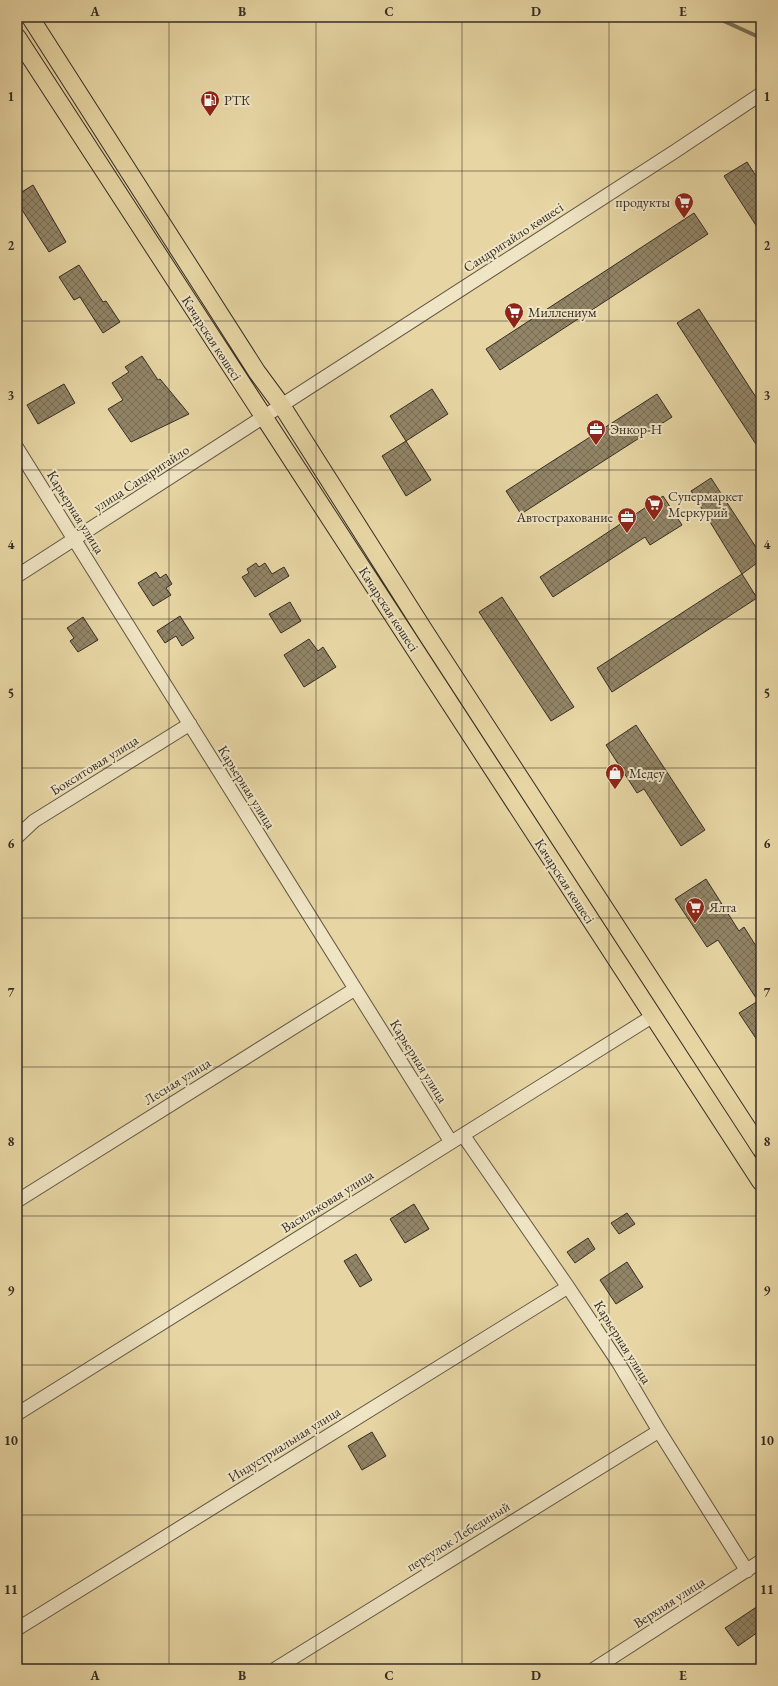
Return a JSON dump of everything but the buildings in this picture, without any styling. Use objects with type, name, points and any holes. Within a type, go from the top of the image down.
[{"type":"main road","name":"Качарская көшесі","points":[[30,17],[257,372],[282,406],[361,528],[424,630],[761,1149]]},
{"type":"main road","name":"Качарская көшесі","points":[[17,36],[761,1182]]},
{"type":"street","name":"Сандригайло көшесі","points":[[282,406],[668,157],[761,94]]},
{"type":"street","name":"улица Сандригайло","points":[[17,576],[282,406]]},
{"type":"street","name":"Карьерная улица","points":[[17,448],[451,1142]]},
{"type":"street","points":[[344,539],[361,528]]},
{"type":"street","name":"Бокситовая улица","points":[[17,837],[34,821],[190,724]]},
{"type":"street","points":[[544,848],[560,838]]},
{"type":"street","name":"Лесная улица","points":[[17,1201],[355,989]]},
{"type":"street","name":"Васильковая улица","points":[[17,1414],[653,1016]]},
{"type":"street","name":"Карьерная улица","points":[[463,1135],[568,1286],[618,1362],[658,1431],[747,1571]]},
{"type":"street","name":"Индустриальная улица","points":[[17,1629],[568,1286]]},
{"type":"street","name":"переулок Лебединый","points":[[275,1669],[658,1431]]},
{"type":"street","name":"Верхняя улица","points":[[594,1669],[761,1562]]},
{"type":"waterway","points":[[715,17],[761,38]]},
{"type":"place","name":"РТК","points":[[210,117]]},
{"type":"place","name":"продукты","points":[[684,219]]},
{"type":"place","name":"Миллениум","points":[[514,329]]},
{"type":"place","name":"Энкор-Н","points":[[596,446]]},
{"type":"place","name":"Супермаркет Меркурий","points":[[654,521]]},
{"type":"place","name":"Автострахование","points":[[627,534]]},
{"type":"place","name":"Медеу","points":[[615,790]]},
{"type":"place","name":"Ялта","points":[[695,924]]}]
